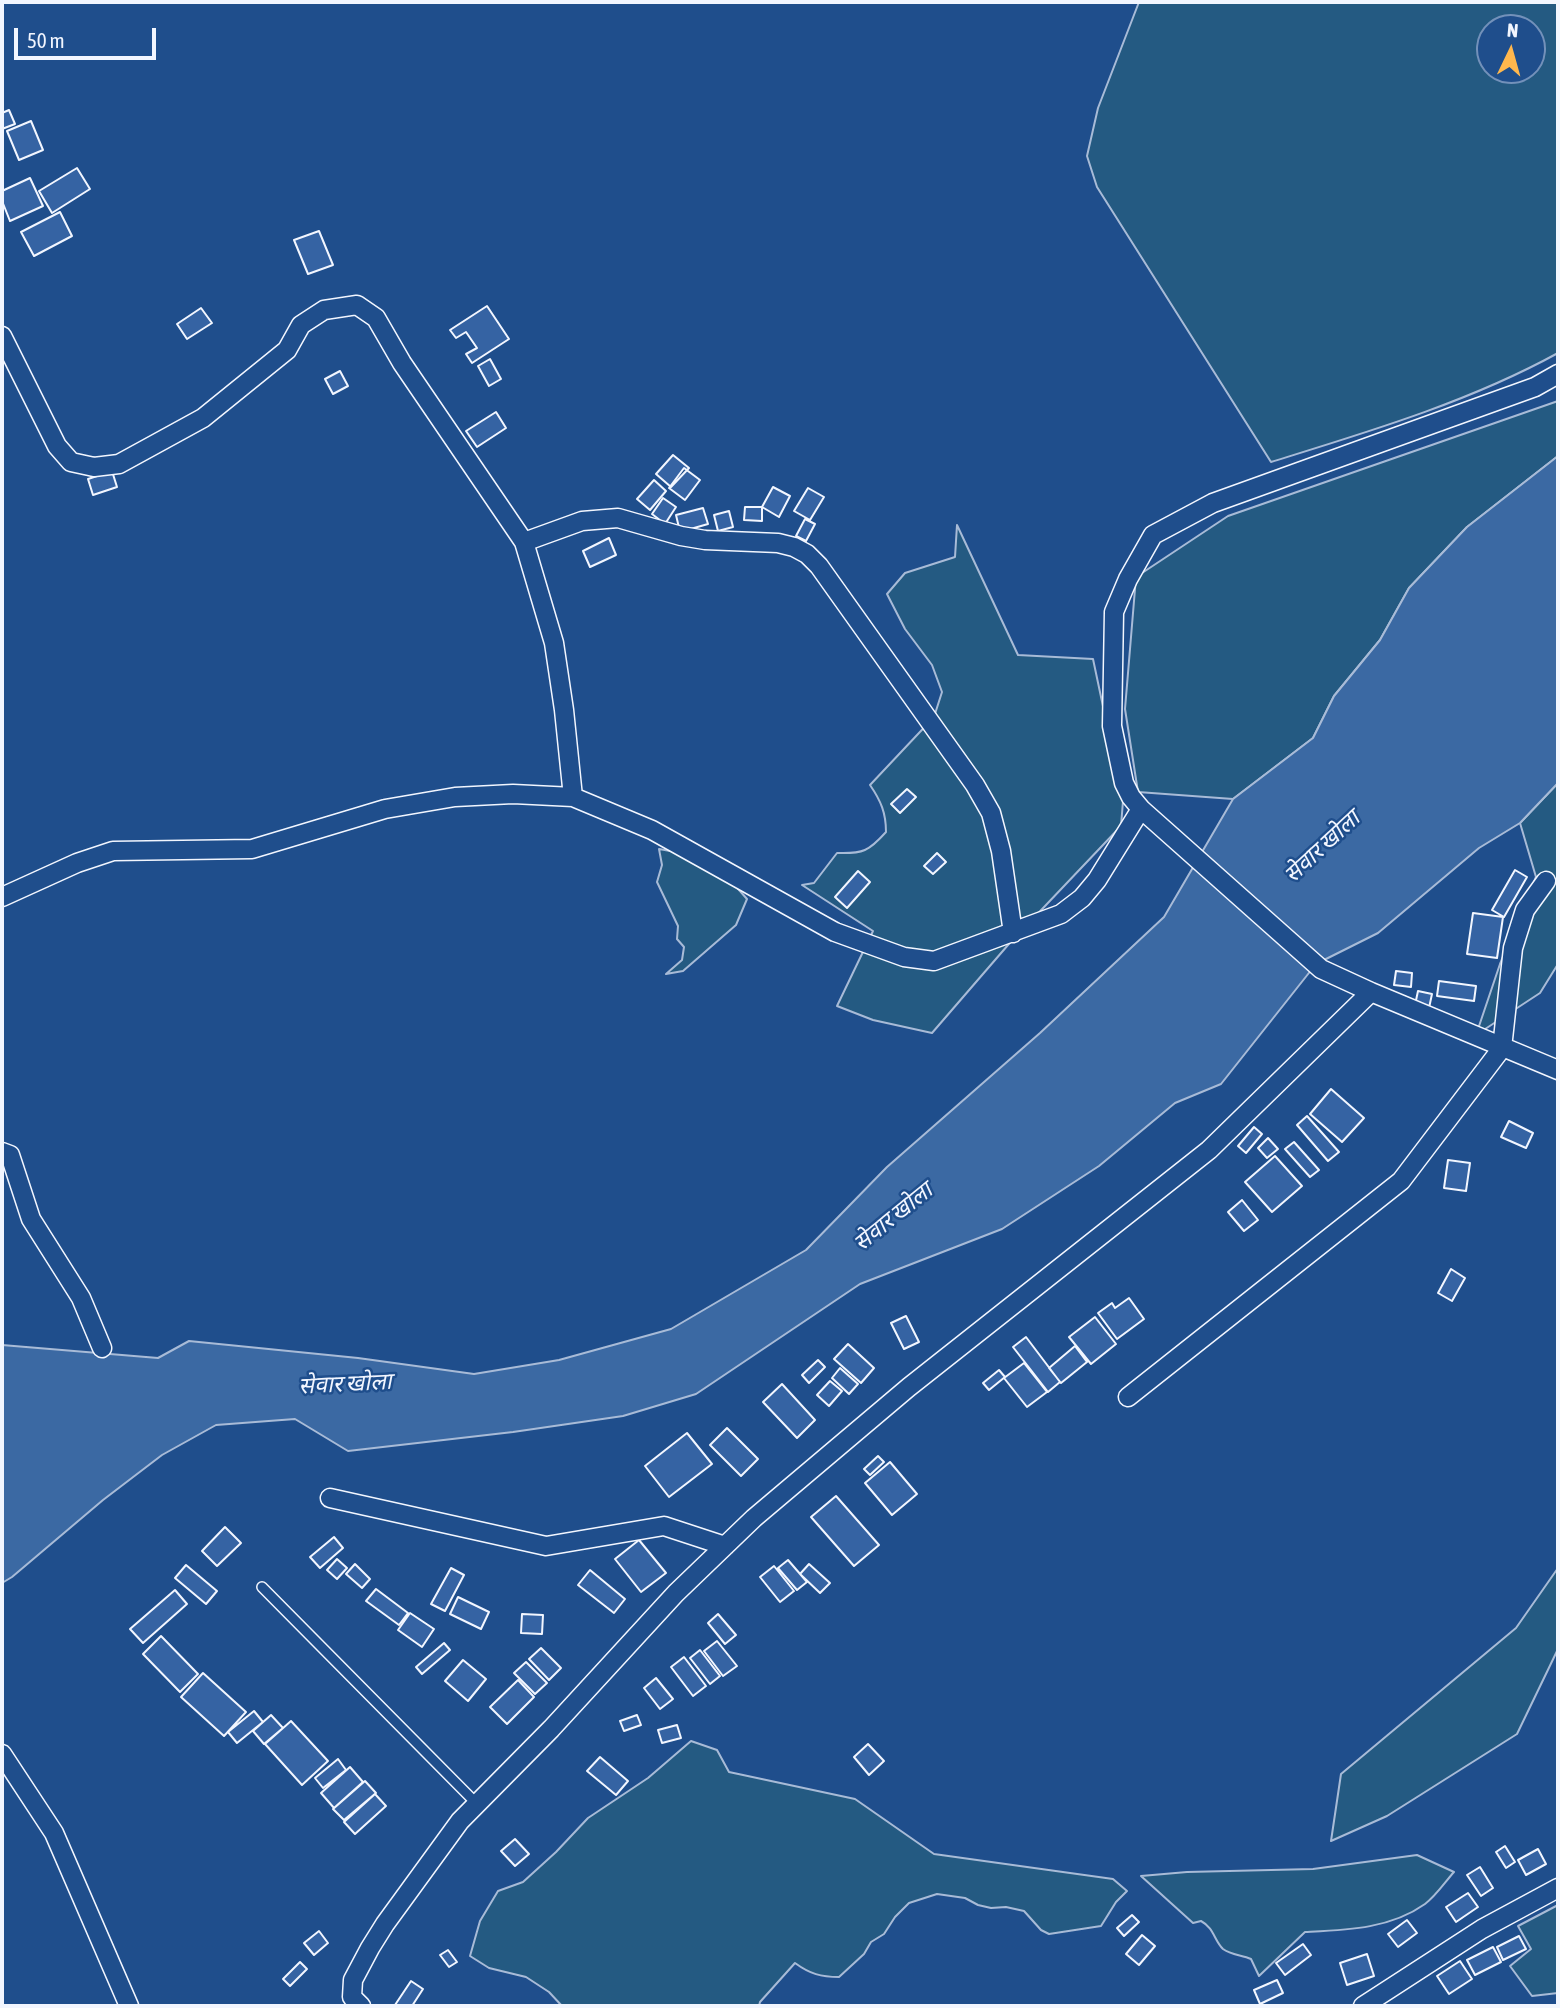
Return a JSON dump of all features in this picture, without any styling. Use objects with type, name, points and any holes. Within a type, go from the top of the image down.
[{"type":"street","points":[[2,336],[57,446],[71,462],[94,467],[119,464],[203,418],[287,350],[301,325],[324,310],[357,305],[376,318],[402,363],[524,542],[554,643],[573,797]]},
{"type":"street","points":[[1558,374],[1535,387],[1213,503],[1153,535],[1128,579],[1114,612],[1112,726],[1124,783],[1131,797],[1321,969],[1558,1070]]},
{"type":"street","points":[[524,542],[582,522],[618,518],[681,536],[705,540],[778,543],[807,554],[819,566],[968,774],[991,813],[1001,851],[1013,933]]},
{"type":"street","points":[[2,897],[77,863],[113,851],[252,849],[385,809],[455,797],[513,794],[573,797],[652,830],[835,932],[904,957],[934,961],[1061,914],[1082,898],[1097,880],[1141,808]]},
{"type":"street","points":[[1128,1397],[1401,1181],[1502,1048],[1513,948],[1525,910],[1546,881]]},
{"type":"street","points":[[361,2006],[352,1997],[353,1980],[385,1924],[452,1831],[551,1729],[676,1593],[754,1518],[909,1387],[1209,1150],[1371,992]]},
{"type":"street","points":[[2,1152],[10,1155],[32,1219],[81,1298],[102,1348]]},
{"type":"street","points":[[330,1498],[545,1546],[664,1526],[724,1546]]},
{"type":"street","points":[[2,1754],[54,1833],[129,2006]]},
{"type":"street","points":[[1363,2006],[1482,1929],[1558,1888]]},
{"type":"lane","points":[[262,1587],[477,1804]]},
{"type":"shaded area","points":[[1139,2],[1558,2],[1558,353],[1454,401],[1271,462],[1097,187],[1087,156],[1098,108]]},
{"type":"shaded area","points":[[1558,401],[1558,456],[1467,527],[1409,588],[1380,640],[1334,696],[1313,738],[1233,799],[1138,792],[1125,709],[1136,577],[1228,516]]},
{"type":"shaded area","points":[[957,525],[1018,655],[1093,659],[1123,801],[1121,826],[1008,945],[932,1033],[873,1020],[837,1006],[873,931],[802,885],[814,883],[837,853],[865,850],[886,832],[882,807],[870,785],[934,717],[942,692],[932,665],[905,629],[887,594],[905,573],[955,557]]},
{"type":"shaded area","points":[[1558,783],[1558,964],[1540,993],[1476,1035],[1500,964],[1536,877],[1520,823]]},
{"type":"shaded area","points":[[659,849],[693,855],[732,882],[747,899],[736,925],[683,971],[666,974],[682,960],[684,947],[677,939],[678,926],[657,882],[662,865]]},
{"type":"shaded area","points":[[1558,1568],[1558,1649],[1517,1734],[1387,1816],[1331,1841],[1341,1774],[1516,1628]]},
{"type":"shaded area","points":[[691,1741],[717,1750],[729,1772],[855,1799],[934,1854],[1113,1879],[1127,1891],[1116,1902],[1101,1926],[1049,1934],[1041,1930],[1024,1911],[1006,1907],[991,1908],[965,1898],[937,1894],[909,1903],[895,1917],[884,1934],[871,1942],[864,1954],[839,1977],[816,1974],[795,1963],[759,2006],[562,2006],[549,1992],[526,1977],[489,1968],[470,1956],[480,1921],[498,1891],[523,1882],[588,1818],[648,1778]]},
{"type":"shaded area","points":[[1417,1855],[1454,1872],[1425,1904],[1397,1919],[1367,1927],[1305,1932],[1259,1976],[1251,1959],[1223,1949],[1205,1924],[1201,1921],[1193,1923],[1141,1876],[1187,1872],[1313,1869]]},
{"type":"shaded area","points":[[1558,1905],[1558,1993],[1532,1996],[1510,1966],[1531,1949],[1518,1926]]},
{"type":"water","name":"सेवार खोला","points":[[1558,456],[1558,783],[1520,823],[1479,848],[1378,933],[1316,964],[1221,1084],[1175,1103],[1099,1166],[1002,1229],[860,1284],[696,1394],[623,1416],[348,1451],[295,1419],[216,1425],[162,1455],[2,1583],[2,1345],[158,1358],[189,1341],[358,1358],[474,1374],[559,1360],[671,1329],[806,1250],[887,1167],[1040,1033],[1164,917],[1233,799],[1313,738],[1334,696],[1380,640],[1409,588],[1467,527]]},
{"type":"building","points":[[9,110],[15,124],[2,129],[2,113]]},
{"type":"building","points":[[31,121],[43,150],[19,160],[7,131]]},
{"type":"building","points":[[77,168],[90,189],[52,213],[39,191]]},
{"type":"building","points":[[30,178],[43,206],[10,221],[2,201],[2,191]]},
{"type":"building","points":[[60,212],[72,236],[34,256],[21,232]]},
{"type":"building","points":[[319,231],[333,265],[308,274],[294,240]]},
{"type":"building","points":[[487,306],[509,339],[472,363],[466,354],[477,348],[466,332],[456,338],[450,330]]},
{"type":"building","points":[[201,308],[212,323],[187,339],[177,324]]},
{"type":"building","points":[[490,359],[501,379],[489,386],[478,366]]},
{"type":"building","points":[[340,371],[348,386],[333,394],[325,379]]},
{"type":"building","points":[[496,412],[506,428],[477,447],[466,431]]},
{"type":"building","points":[[673,455],[689,468],[671,487],[656,474]]},
{"type":"building","points":[[684,468],[700,480],[685,500],[669,488]]},
{"type":"building","points":[[112,471],[117,487],[93,495],[88,479]]},
{"type":"building","points":[[654,480],[666,491],[650,510],[637,499]]},
{"type":"building","points":[[773,487],[790,496],[779,517],[762,507]]},
{"type":"building","points":[[808,488],[824,497],[810,520],[794,511]]},
{"type":"building","points":[[663,498],[676,507],[665,524],[652,514]]},
{"type":"building","points":[[745,507],[762,507],[762,521],[744,520]]},
{"type":"building","points":[[703,508],[708,524],[680,532],[676,515]]},
{"type":"building","points":[[729,511],[733,527],[718,531],[714,515]]},
{"type":"building","points":[[805,519],[815,524],[806,541],[796,536]]},
{"type":"building","points":[[609,538],[616,555],[590,567],[583,551]]},
{"type":"building","points":[[907,789],[916,797],[900,813],[891,804]]},
{"type":"building","points":[[937,853],[946,862],[933,874],[924,866]]},
{"type":"building","points":[[1515,870],[1527,877],[1504,917],[1492,910]]},
{"type":"building","points":[[858,871],[870,882],[847,908],[835,897]]},
{"type":"building","points":[[1473,913],[1503,917],[1497,958],[1467,954]]},
{"type":"building","points":[[1396,971],[1412,973],[1411,987],[1394,985]]},
{"type":"building","points":[[1439,981],[1476,986],[1474,1001],[1437,996]]},
{"type":"building","points":[[1418,991],[1432,994],[1429,1008],[1415,1005]]},
{"type":"building","points":[[1331,1089],[1364,1118],[1342,1142],[1310,1114]]},
{"type":"building","points":[[1307,1116],[1339,1152],[1328,1161],[1297,1125]]},
{"type":"building","points":[[1509,1121],[1533,1133],[1526,1148],[1501,1137]]},
{"type":"building","points":[[1254,1127],[1262,1134],[1246,1153],[1238,1146]]},
{"type":"building","points":[[1268,1138],[1278,1149],[1267,1158],[1258,1148]]},
{"type":"building","points":[[1294,1142],[1319,1170],[1310,1177],[1285,1149]]},
{"type":"building","points":[[1275,1156],[1302,1186],[1272,1212],[1245,1182]]},
{"type":"building","points":[[1448,1160],[1470,1163],[1466,1191],[1444,1188]]},
{"type":"building","points":[[1242,1200],[1258,1220],[1244,1231],[1228,1212]]},
{"type":"building","points":[[1451,1269],[1465,1278],[1452,1301],[1438,1293]]},
{"type":"building","points":[[1129,1298],[1144,1319],[1117,1339],[1098,1313],[1112,1303],[1115,1308]]},
{"type":"building","points":[[906,1316],[919,1342],[904,1349],[891,1323]]},
{"type":"building","points":[[1095,1317],[1116,1344],[1091,1364],[1069,1337]]},
{"type":"building","points":[[1026,1337],[1060,1382],[1048,1392],[1013,1347]]},
{"type":"building","points":[[848,1344],[874,1368],[861,1383],[834,1359]]},
{"type":"building","points":[[1075,1346],[1087,1362],[1061,1383],[1049,1368]]},
{"type":"building","points":[[818,1360],[825,1367],[809,1383],[802,1375]]},
{"type":"building","points":[[1024,1363],[1047,1392],[1027,1407],[1004,1378]]},
{"type":"building","points":[[840,1368],[858,1384],[849,1394],[832,1378]]},
{"type":"building","points":[[999,1370],[1005,1377],[989,1390],[983,1383]]},
{"type":"building","points":[[830,1381],[842,1391],[829,1406],[817,1395]]},
{"type":"building","points":[[782,1384],[815,1420],[797,1438],[763,1402]]},
{"type":"building","points":[[727,1428],[758,1459],[741,1476],[710,1445]]},
{"type":"building","points":[[687,1433],[712,1464],[669,1497],[645,1466]]},
{"type":"building","points":[[878,1456],[884,1462],[870,1475],[864,1469]]},
{"type":"building","points":[[890,1462],[917,1494],[892,1515],[865,1483]]},
{"type":"building","points":[[836,1496],[879,1545],[854,1566],[811,1517]]},
{"type":"building","points":[[225,1527],[241,1543],[217,1566],[202,1551]]},
{"type":"building","points":[[334,1537],[343,1548],[320,1568],[310,1557]]},
{"type":"building","points":[[639,1540],[666,1573],[641,1592],[615,1559]]},
{"type":"building","points":[[337,1559],[347,1568],[337,1579],[327,1570]]},
{"type":"building","points":[[788,1560],[807,1582],[797,1590],[778,1568]]},
{"type":"building","points":[[355,1564],[370,1579],[362,1588],[346,1574]]},
{"type":"building","points":[[809,1564],[830,1583],[820,1593],[800,1574]]},
{"type":"building","points":[[186,1565],[217,1591],[206,1604],[175,1578]]},
{"type":"building","points":[[774,1566],[794,1591],[780,1602],[760,1577]]},
{"type":"building","points":[[451,1568],[464,1575],[445,1611],[431,1604]]},
{"type":"building","points":[[590,1570],[625,1599],[614,1613],[578,1585]]},
{"type":"building","points":[[376,1589],[408,1613],[399,1625],[366,1601]]},
{"type":"building","points":[[175,1590],[187,1604],[143,1643],[130,1629]]},
{"type":"building","points":[[458,1597],[489,1612],[481,1629],[450,1614]]},
{"type":"building","points":[[410,1613],[434,1629],[422,1647],[398,1630]]},
{"type":"building","points":[[522,1614],[543,1615],[542,1634],[521,1633]]},
{"type":"building","points":[[718,1614],[736,1635],[725,1644],[708,1623]]},
{"type":"building","points":[[161,1636],[198,1674],[180,1692],[143,1654]]},
{"type":"building","points":[[717,1641],[737,1666],[723,1676],[704,1651]]},
{"type":"building","points":[[444,1643],[450,1650],[422,1674],[416,1667]]},
{"type":"building","points":[[541,1648],[561,1668],[549,1680],[529,1659]]},
{"type":"building","points":[[700,1650],[720,1676],[710,1684],[690,1658]]},
{"type":"building","points":[[684,1657],[706,1686],[693,1696],[671,1667]]},
{"type":"building","points":[[463,1660],[486,1679],[468,1701],[445,1681]]},
{"type":"building","points":[[526,1662],[547,1683],[535,1694],[514,1673]]},
{"type":"building","points":[[203,1673],[246,1712],[224,1736],[181,1697]]},
{"type":"building","points":[[656,1678],[673,1699],[660,1709],[644,1688]]},
{"type":"building","points":[[518,1680],[534,1697],[507,1724],[490,1707]]},
{"type":"building","points":[[254,1711],[263,1722],[237,1743],[228,1732]]},
{"type":"building","points":[[271,1715],[283,1728],[264,1744],[253,1731]]},
{"type":"building","points":[[637,1715],[641,1725],[624,1731],[620,1721]]},
{"type":"building","points":[[291,1721],[328,1761],[302,1785],[265,1744]]},
{"type":"building","points":[[677,1725],[681,1738],[662,1743],[658,1730]]},
{"type":"building","points":[[868,1744],[884,1761],[869,1775],[854,1757]]},
{"type":"building","points":[[600,1757],[628,1781],[616,1795],[587,1771]]},
{"type":"building","points":[[338,1759],[346,1770],[323,1788],[315,1778]]},
{"type":"building","points":[[350,1767],[363,1782],[334,1808],[321,1793]]},
{"type":"building","points":[[365,1781],[376,1793],[344,1820],[333,1809]]},
{"type":"building","points":[[375,1794],[386,1806],[355,1834],[344,1822]]},
{"type":"building","points":[[515,1839],[529,1854],[515,1866],[501,1851]]},
{"type":"building","points":[[1505,1846],[1515,1862],[1506,1868],[1496,1852]]},
{"type":"building","points":[[1538,1849],[1546,1864],[1526,1875],[1518,1860]]},
{"type":"building","points":[[1480,1867],[1493,1888],[1481,1896],[1467,1875]]},
{"type":"building","points":[[1468,1893],[1478,1907],[1456,1922],[1446,1907]]},
{"type":"building","points":[[1132,1915],[1139,1922],[1124,1936],[1117,1928]]},
{"type":"building","points":[[1407,1920],[1417,1933],[1398,1947],[1388,1934]]},
{"type":"building","points":[[319,1931],[328,1943],[314,1955],[304,1943]]},
{"type":"building","points":[[1142,1935],[1155,1946],[1139,1965],[1126,1954]]},
{"type":"building","points":[[1519,1936],[1526,1949],[1503,1960],[1497,1947]]},
{"type":"building","points":[[1303,1944],[1311,1955],[1285,1975],[1276,1963]]},
{"type":"building","points":[[1493,1947],[1501,1962],[1475,1975],[1467,1960]]},
{"type":"building","points":[[448,1950],[457,1962],[449,1967],[440,1955]]},
{"type":"building","points":[[1367,1954],[1374,1976],[1347,1985],[1340,1963]]},
{"type":"building","points":[[1460,1961],[1472,1979],[1449,1994],[1437,1976]]},
{"type":"building","points":[[300,1962],[307,1969],[290,1986],[283,1979]]},
{"type":"building","points":[[1277,1980],[1283,1993],[1260,2004],[1254,1990]]},
{"type":"building","points":[[411,1981],[423,1989],[412,2006],[395,2005]]}]
